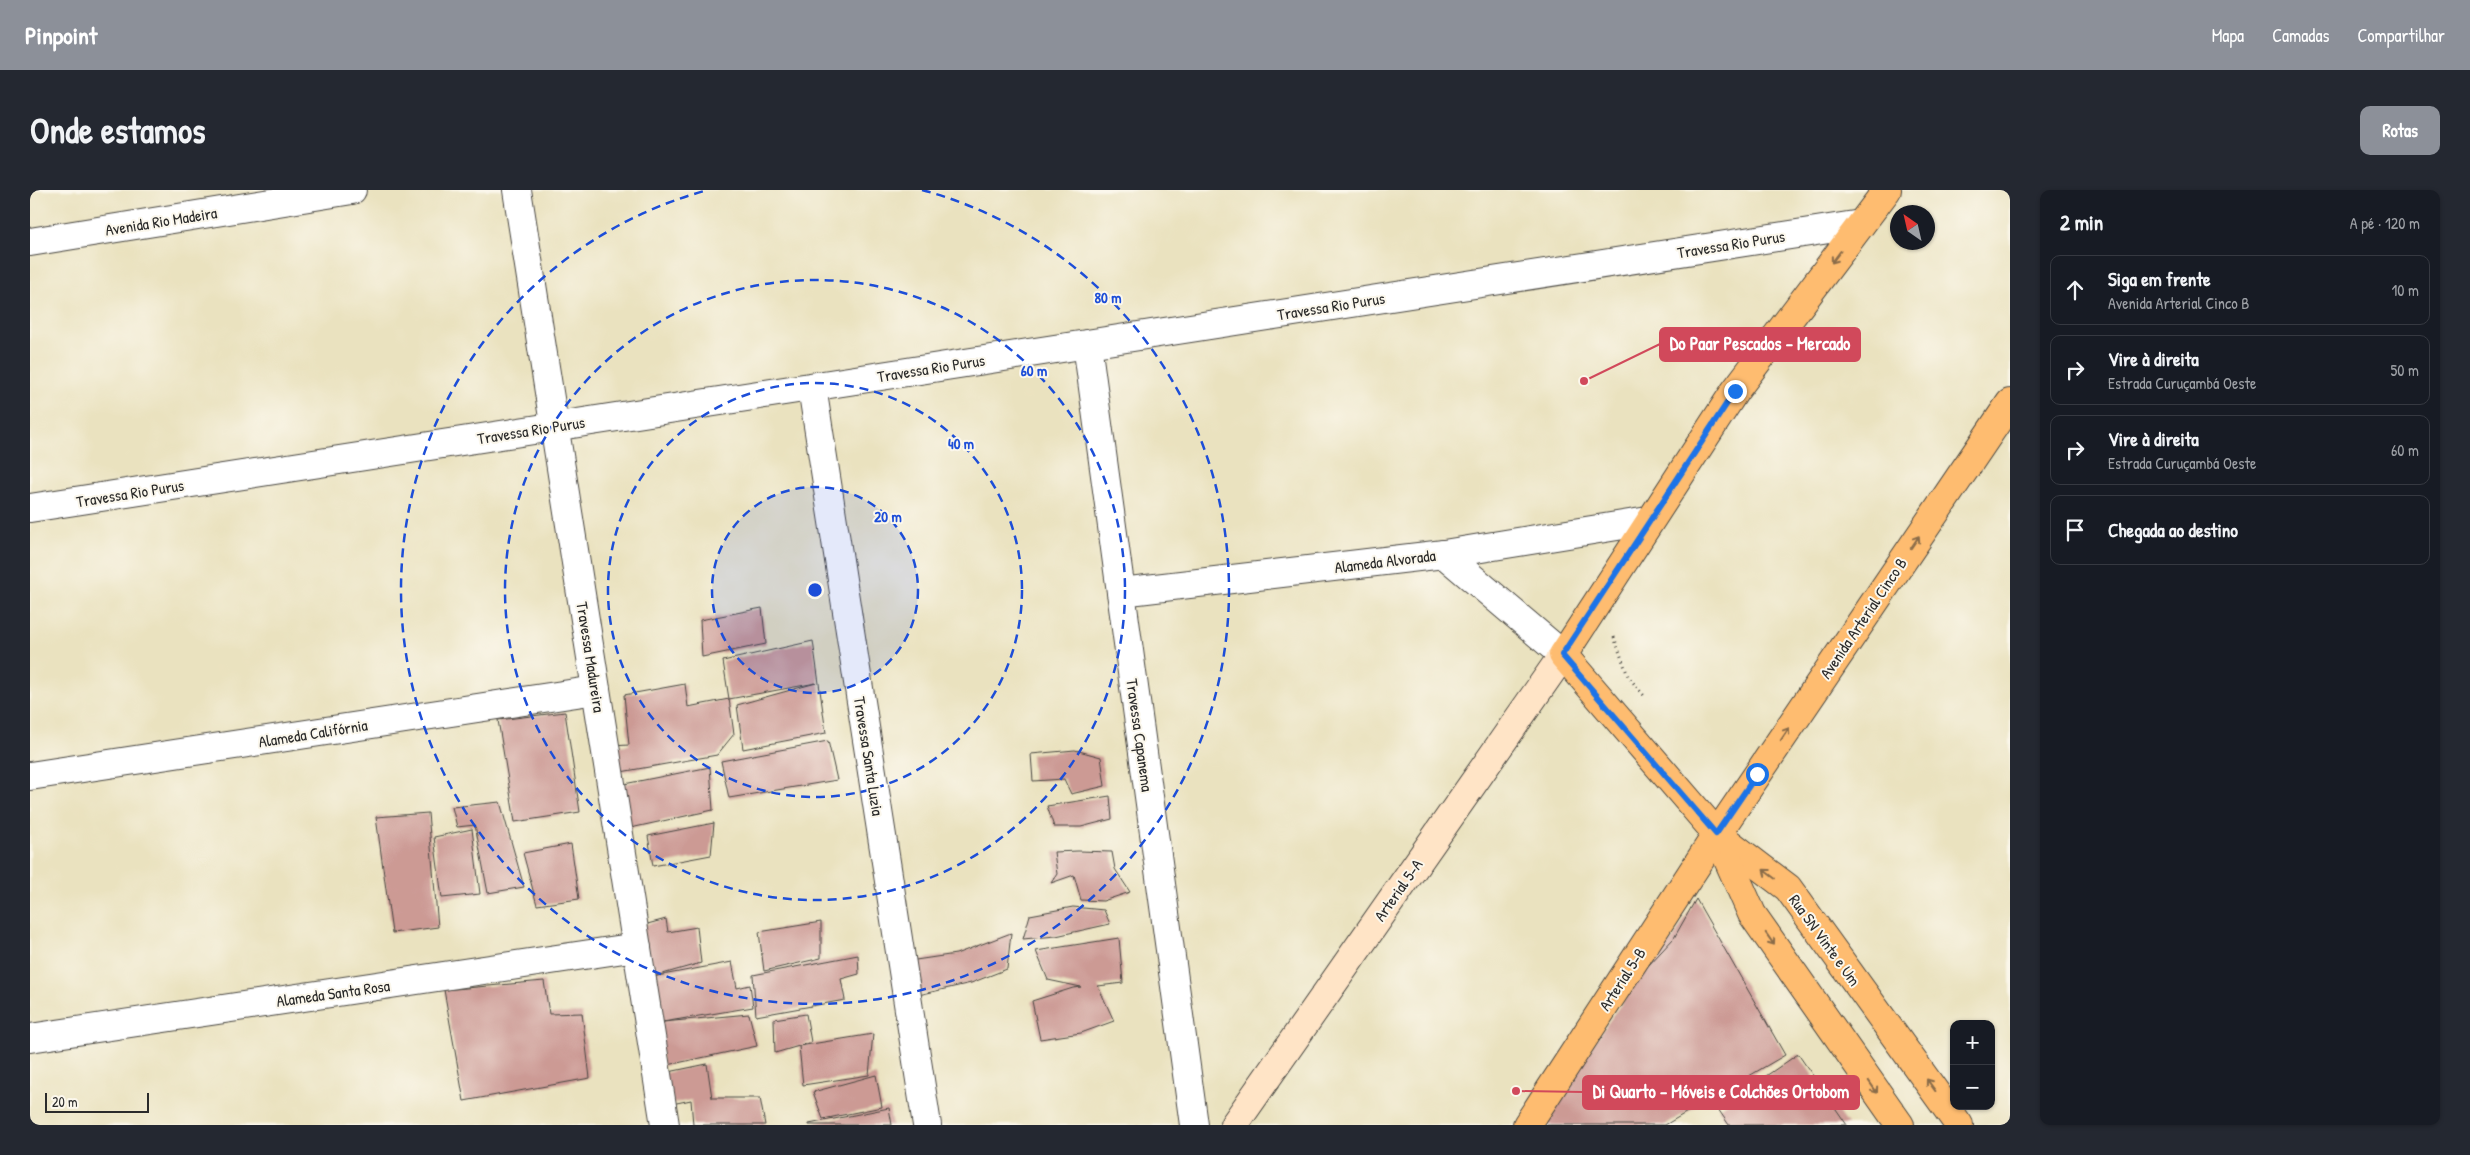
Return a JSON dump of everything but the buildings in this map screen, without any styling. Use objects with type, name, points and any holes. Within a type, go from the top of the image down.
[{"type":"main road","points":[[1887,190],[1735,391],[1648,521],[1562,655],[1716,834],[1752,914],[1900,1125]]},
{"type":"main road","name":"Avenida Arterial Cinco B","points":[[1716,834],[2010,403]]},
{"type":"main road","name":"Arterial 5-B","points":[[1527,1125],[1716,834]]},
{"type":"main road","name":"Rua SN Vinte e Um","points":[[1716,834],[1788,888],[1959,1125]]},
{"type":"street","name":"Avenida Rio Madeira","points":[[30,242],[352,190]]},
{"type":"street","name":"Travessa Madureira","points":[[517,190],[665,1125]]},
{"type":"street","name":"Travessa Rio Purus","points":[[30,508],[1861,224]]},
{"type":"street","name":"Travessa Capanema","points":[[1087,344],[1194,1125]]},
{"type":"street","name":"Travessa Santa Luzia","points":[[812,386],[927,1125]]},
{"type":"street","name":"Alameda Alvorada","points":[[1121,592],[1444,554],[1648,521]]},
{"type":"street","points":[[1444,554],[1562,655]]},
{"type":"street","name":"Arterial 5-A","points":[[1234,1125],[1562,655]]},
{"type":"street","name":"Alameda Califórnia","points":[[30,776],[596,690]]},
{"type":"street","name":"Alameda Santa Rosa","points":[[30,1038],[636,948]]},
{"type":"path","points":[[1613,636],[1628,676],[1646,699]]},
{"type":"place","name":"Do Paar Pescados - Mercado","points":[[1584,381]]},
{"type":"place","name":"Di Quarto - Móveis e Colchões Ortobom","points":[[1516,1091]]},
{"type":"route","points":[[1735,391],[1648,521],[1562,655],[1612,710],[1716,834],[1757,774]]}]
